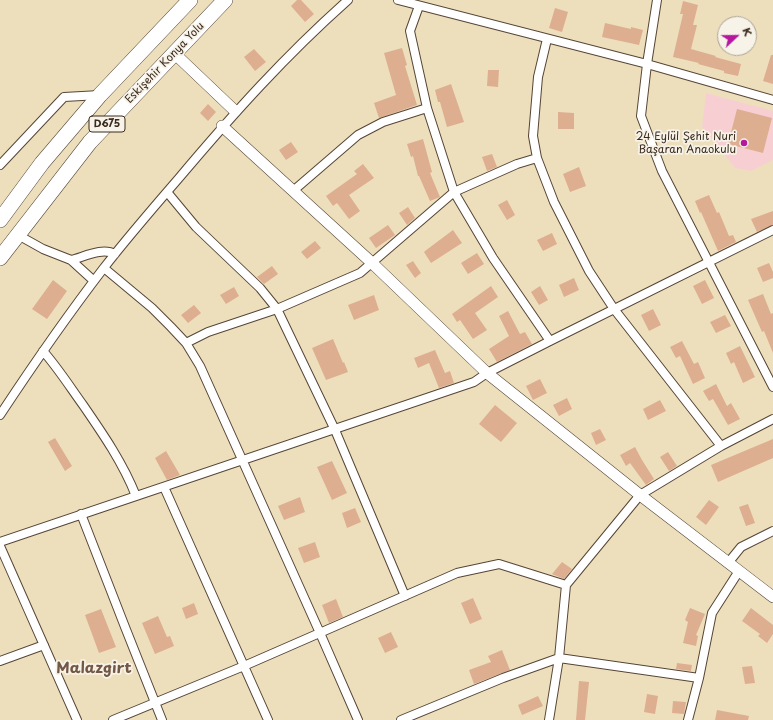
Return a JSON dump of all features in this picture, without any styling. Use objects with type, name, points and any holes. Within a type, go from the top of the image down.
[{"type":"highway","name":"D675","points":[[0,220],[42,163],[100,95],[190,0]]},
{"type":"highway","name":"Eskişehir Konya Yolu","points":[[0,258],[90,142],[225,0]]},
{"type":"street","points":[[0,415],[42,351],[94,281],[166,192],[235,111],[311,32],[348,0]]},
{"type":"street","points":[[398,0],[647,64],[773,100]]},
{"type":"street","points":[[657,0],[641,116],[662,171],[773,387]]},
{"type":"street","points":[[419,6],[410,31],[428,108],[454,192],[493,258],[550,341]]},
{"type":"street","points":[[547,39],[538,77],[533,136],[537,158],[554,202],[589,271],[614,309],[721,446]]},
{"type":"street","points":[[174,53],[235,111]]},
{"type":"street","points":[[0,165],[64,97],[100,95]]},
{"type":"street","points":[[293,191],[358,136],[383,122],[428,108]]},
{"type":"street","points":[[222,126],[371,262],[487,373],[640,495],[773,597]]},
{"type":"street","points":[[186,343],[208,332],[277,309],[360,273],[454,192],[517,164],[537,158]]},
{"type":"street","points":[[166,192],[196,227],[260,288],[277,309],[335,430],[405,596]]},
{"type":"street","points":[[0,542],[474,382],[487,373],[773,230]]},
{"type":"street","points":[[18,235],[43,249],[70,260],[94,281]]},
{"type":"street","points":[[70,260],[102,252],[111,252],[115,254]]},
{"type":"street","points":[[104,268],[152,308],[186,343],[203,372],[358,720]]},
{"type":"street","points":[[42,351],[55,364],[104,436],[129,479],[136,496]]},
{"type":"street","points":[[549,720],[559,658],[566,585],[640,495],[721,446],[773,419]]},
{"type":"street","points":[[164,487],[268,720]]},
{"type":"street","points":[[81,514],[162,720]]},
{"type":"street","points":[[728,563],[741,547],[773,531]]},
{"type":"street","points":[[0,546],[77,720]]},
{"type":"street","points":[[113,720],[244,666],[457,573],[499,564],[566,585]]},
{"type":"street","points":[[688,720],[699,678],[712,613],[739,571]]},
{"type":"street","points":[[0,661],[44,645]]},
{"type":"street","points":[[401,720],[523,670],[559,658],[699,678]]},
{"type":"shaded area","name":"24 Eylül Şehit Nuri Başaran Anaokulu","points":[[706,93],[773,111],[773,160],[751,171],[735,168],[702,127]]},
{"type":"building","points":[[297,0],[301,0],[314,14],[305,22],[291,6]]},
{"type":"building","points":[[683,1],[698,5],[693,25],[697,25],[691,49],[741,64],[738,76],[724,73],[724,71],[698,64],[699,63],[673,57],[683,14],[680,14]]},
{"type":"building","points":[[555,8],[568,12],[562,32],[549,28]]},
{"type":"building","points":[[605,23],[643,30],[639,45],[602,37]]},
{"type":"building","points":[[402,48],[407,65],[405,66],[417,105],[379,118],[374,103],[396,95],[384,53]]},
{"type":"building","points":[[254,49],[266,62],[255,71],[244,57]]},
{"type":"building","points":[[771,55],[773,55],[773,84],[763,81]]},
{"type":"building","points":[[488,70],[499,70],[498,87],[487,86]]},
{"type":"building","points":[[451,84],[464,122],[447,127],[435,90]]},
{"type":"building","points":[[208,104],[216,112],[208,121],[200,113]]},
{"type":"building","points":[[737,109],[772,118],[763,153],[728,144]]},
{"type":"building","points":[[558,112],[574,113],[574,129],[558,129]]},
{"type":"building","points":[[423,139],[432,172],[430,173],[440,197],[430,201],[418,176],[413,156],[411,157],[407,144]]},
{"type":"building","points":[[291,142],[298,152],[286,160],[279,150]]},
{"type":"building","points":[[492,154],[497,167],[487,171],[482,157]]},
{"type":"building","points":[[363,164],[374,178],[349,195],[360,211],[349,219],[337,203],[333,206],[326,196],[357,174],[354,171]]},
{"type":"building","points":[[579,167],[586,186],[570,192],[563,174]]},
{"type":"building","points":[[709,195],[717,213],[719,212],[729,236],[733,235],[736,242],[718,251],[695,201]]},
{"type":"building","points":[[507,200],[515,215],[507,220],[498,205]]},
{"type":"building","points":[[408,207],[415,218],[407,225],[399,213]]},
{"type":"building","points":[[773,211],[773,225],[757,232],[751,219]]},
{"type":"building","points":[[388,225],[395,235],[376,248],[369,238]]},
{"type":"building","points":[[453,230],[462,243],[431,263],[424,252]]},
{"type":"building","points":[[552,233],[557,244],[543,251],[537,240]]},
{"type":"building","points":[[315,241],[321,248],[307,259],[301,252]]},
{"type":"building","points":[[477,253],[484,264],[468,274],[461,263]]},
{"type":"building","points":[[413,261],[421,273],[415,278],[406,265]]},
{"type":"building","points":[[769,263],[773,272],[773,278],[763,282],[757,268]]},
{"type":"building","points":[[272,266],[278,274],[264,284],[257,277]]},
{"type":"building","points":[[574,278],[579,290],[564,297],[559,285]]},
{"type":"building","points":[[53,280],[67,291],[47,319],[32,309]]},
{"type":"building","points":[[705,280],[714,298],[702,304],[693,286]]},
{"type":"building","points":[[491,286],[498,297],[475,313],[487,330],[473,339],[460,320],[457,322],[452,314]]},
{"type":"building","points":[[540,286],[548,300],[539,305],[531,292]]},
{"type":"building","points":[[234,287],[239,296],[226,304],[220,295]]},
{"type":"building","points":[[763,294],[771,314],[773,313],[773,353],[764,331],[762,332],[748,300]]},
{"type":"building","points":[[374,295],[379,310],[354,320],[348,305]]},
{"type":"building","points":[[194,305],[201,313],[188,323],[181,315]]},
{"type":"building","points":[[653,309],[661,325],[649,331],[641,315]]},
{"type":"building","points":[[508,311],[520,334],[525,332],[532,344],[497,362],[489,349],[509,336],[499,316]]},
{"type":"building","points":[[725,315],[731,326],[716,333],[710,322]]},
{"type":"building","points":[[333,339],[348,372],[326,380],[312,348]]},
{"type":"building","points":[[682,341],[694,364],[698,362],[705,378],[693,384],[680,356],[676,358],[670,347]]},
{"type":"building","points":[[740,346],[755,377],[743,383],[734,362],[731,364],[726,353]]},
{"type":"building","points":[[435,350],[445,373],[450,371],[454,383],[439,388],[429,363],[418,368],[414,358]]},
{"type":"building","points":[[540,379],[547,393],[533,400],[526,386]]},
{"type":"building","points":[[716,384],[727,406],[731,403],[740,419],[728,425],[713,399],[709,401],[703,391]]},
{"type":"building","points":[[567,398],[572,409],[559,416],[553,405]]},
{"type":"building","points":[[660,400],[666,411],[648,420],[643,409]]},
{"type":"building","points":[[495,405],[517,423],[501,442],[479,424]]},
{"type":"building","points":[[600,429],[606,440],[596,445],[591,433]]},
{"type":"building","points":[[55,438],[72,466],[65,471],[48,442]]},
{"type":"building","points":[[773,439],[773,458],[718,482],[711,465]]},
{"type":"building","points":[[635,447],[654,479],[646,485],[630,463],[626,466],[620,455]]},
{"type":"building","points":[[166,451],[180,475],[167,480],[155,458]]},
{"type":"building","points":[[668,452],[677,466],[669,471],[660,457]]},
{"type":"building","points":[[332,461],[347,493],[332,500],[317,467]]},
{"type":"building","points":[[300,497],[305,512],[284,520],[278,506]]},
{"type":"building","points":[[709,500],[719,507],[706,525],[696,517]]},
{"type":"building","points":[[748,504],[755,523],[746,526],[739,507]]},
{"type":"building","points":[[355,508],[361,522],[347,528],[342,513]]},
{"type":"building","points":[[315,542],[320,557],[304,563],[298,548]]},
{"type":"building","points":[[562,562],[572,569],[564,579],[552,574]]},
{"type":"building","points":[[473,598],[482,619],[470,624],[461,603]]},
{"type":"building","points":[[336,599],[343,617],[329,623],[322,605]]},
{"type":"building","points":[[194,603],[198,614],[186,619],[182,608]]},
{"type":"building","points":[[690,608],[705,614],[696,635],[698,636],[696,646],[683,643],[688,622],[685,620]]},
{"type":"building","points":[[751,608],[773,625],[773,634],[767,643],[758,636],[760,634],[742,621]]},
{"type":"building","points":[[101,609],[116,647],[99,653],[85,615]]},
{"type":"building","points":[[158,616],[167,637],[170,636],[174,646],[155,654],[142,623]]},
{"type":"building","points":[[391,632],[398,647],[385,653],[378,638]]},
{"type":"building","points":[[502,650],[510,670],[474,684],[469,670],[491,662],[488,656]]},
{"type":"building","points":[[677,663],[692,665],[691,671],[676,669]]},
{"type":"building","points":[[752,666],[755,683],[745,684],[742,667]]},
{"type":"building","points":[[579,681],[589,682],[585,720],[576,720]]},
{"type":"building","points":[[647,694],[658,696],[655,714],[644,712]]},
{"type":"building","points":[[538,696],[543,706],[522,715],[518,705]]},
{"type":"building","points":[[673,701],[686,702],[684,714],[672,713]]},
{"type":"building","points":[[717,710],[749,716],[748,720],[715,720]]},
{"type":"place","name":"24 Eylül Şehit Nuri Başaran Anaokulu","points":[[744,143]]},
{"type":"district","name":"Malazgirt","points":[[94,669]]}]
